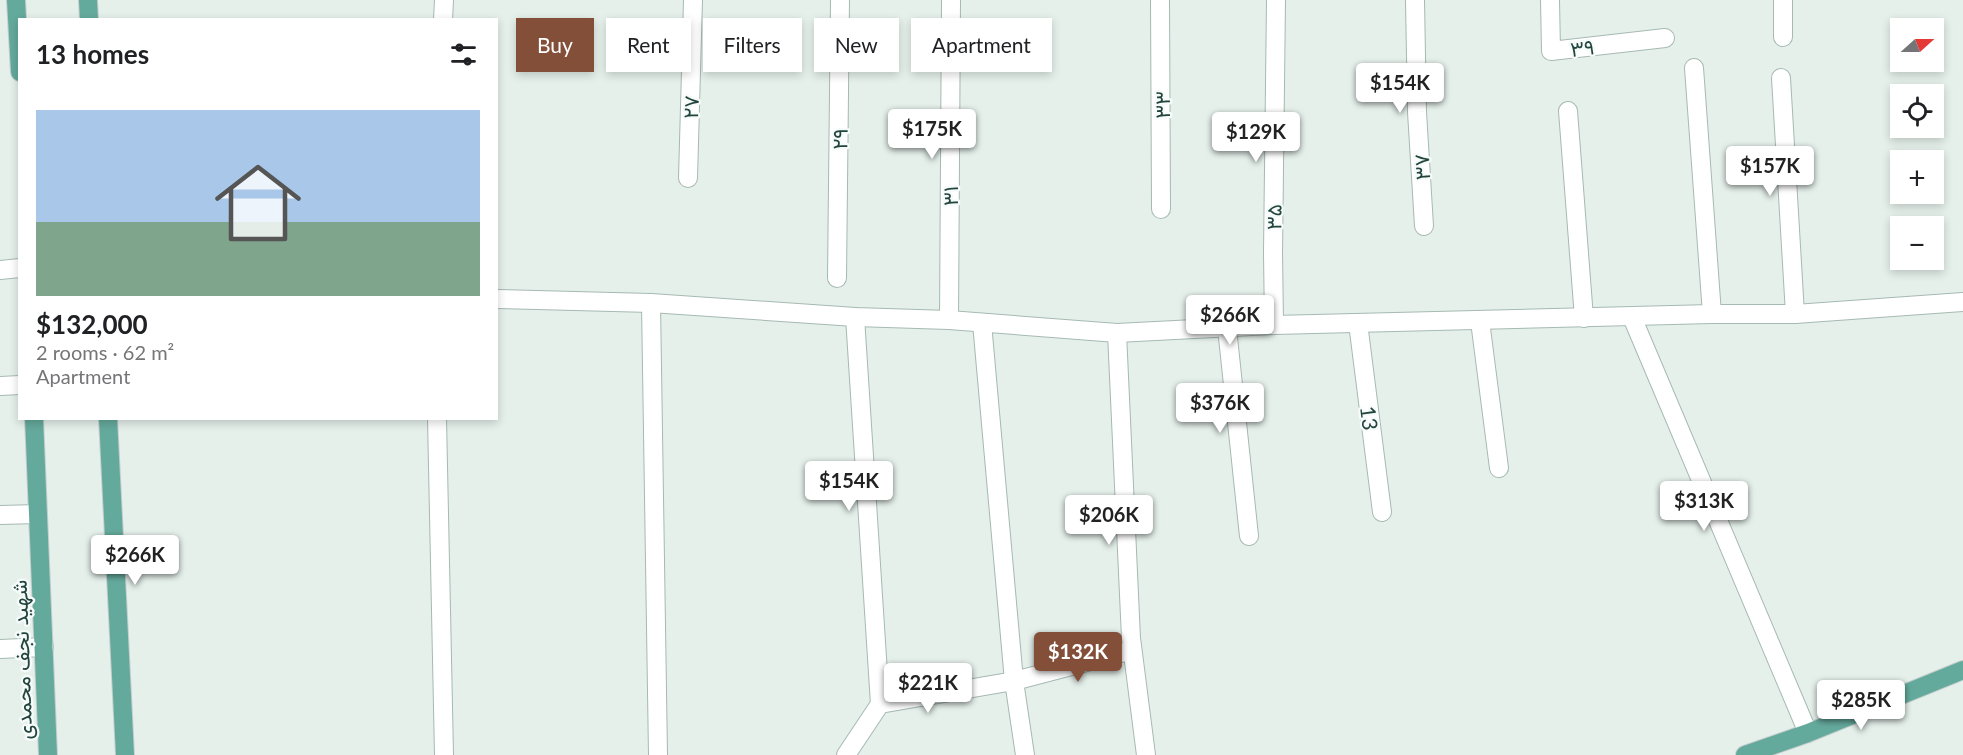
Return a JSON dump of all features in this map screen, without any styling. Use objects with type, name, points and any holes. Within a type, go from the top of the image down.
[{"type":"main road","points":[[16,0],[18,36]]},
{"type":"main road","points":[[88,0],[89,18]]},
{"type":"main road","name":"شهید نجف محمدی","points":[[34,420],[48,755]]},
{"type":"main road","points":[[108,420],[125,755]]},
{"type":"main road","points":[[1745,755],[1808,733],[1963,670]]},
{"type":"street","points":[[443,18],[444,0]]},
{"type":"street","name":"۲۷","points":[[688,178],[693,0]]},
{"type":"street","name":"۲۹","points":[[837,278],[840,0]]},
{"type":"street","name":"۳۱","points":[[949,320],[951,0]]},
{"type":"street","name":"۳۳","points":[[1160,0],[1161,210]]},
{"type":"street","name":"۳۵","points":[[1274,325],[1276,0]]},
{"type":"street","name":"۳۷","points":[[1415,0],[1424,226]]},
{"type":"street","name":"۳۹","points":[[1550,0],[1551,51],[1665,38]]},
{"type":"street","points":[[1783,0],[1783,37]]},
{"type":"street","points":[[1695,68],[1712,314]]},
{"type":"street","points":[[1781,78],[1795,314]]},
{"type":"street","points":[[1568,111],[1584,318]]},
{"type":"street","points":[[0,270],[18,268]]},
{"type":"street","points":[[498,299],[651,303],[855,317],[949,320],[1117,333],[1274,325],[1795,314],[1963,302]]},
{"type":"street","points":[[651,303],[658,755]]},
{"type":"street","points":[[846,755],[880,704],[855,317]]},
{"type":"street","points":[[1632,317],[1808,733]]},
{"type":"street","points":[[1480,321],[1499,468]]},
{"type":"street","points":[[982,323],[1014,681],[1025,755]]},
{"type":"street","name":"13","points":[[1358,323],[1382,512]]},
{"type":"street","points":[[1227,328],[1249,536]]},
{"type":"street","points":[[1117,333],[1132,650],[1146,755]]},
{"type":"street","points":[[0,386],[18,385]]},
{"type":"street","points":[[437,420],[444,755]]},
{"type":"street","points":[[0,515],[38,514]]},
{"type":"street","points":[[0,649],[44,647]]},
{"type":"street","points":[[880,704],[1014,681],[1132,650]]}]
